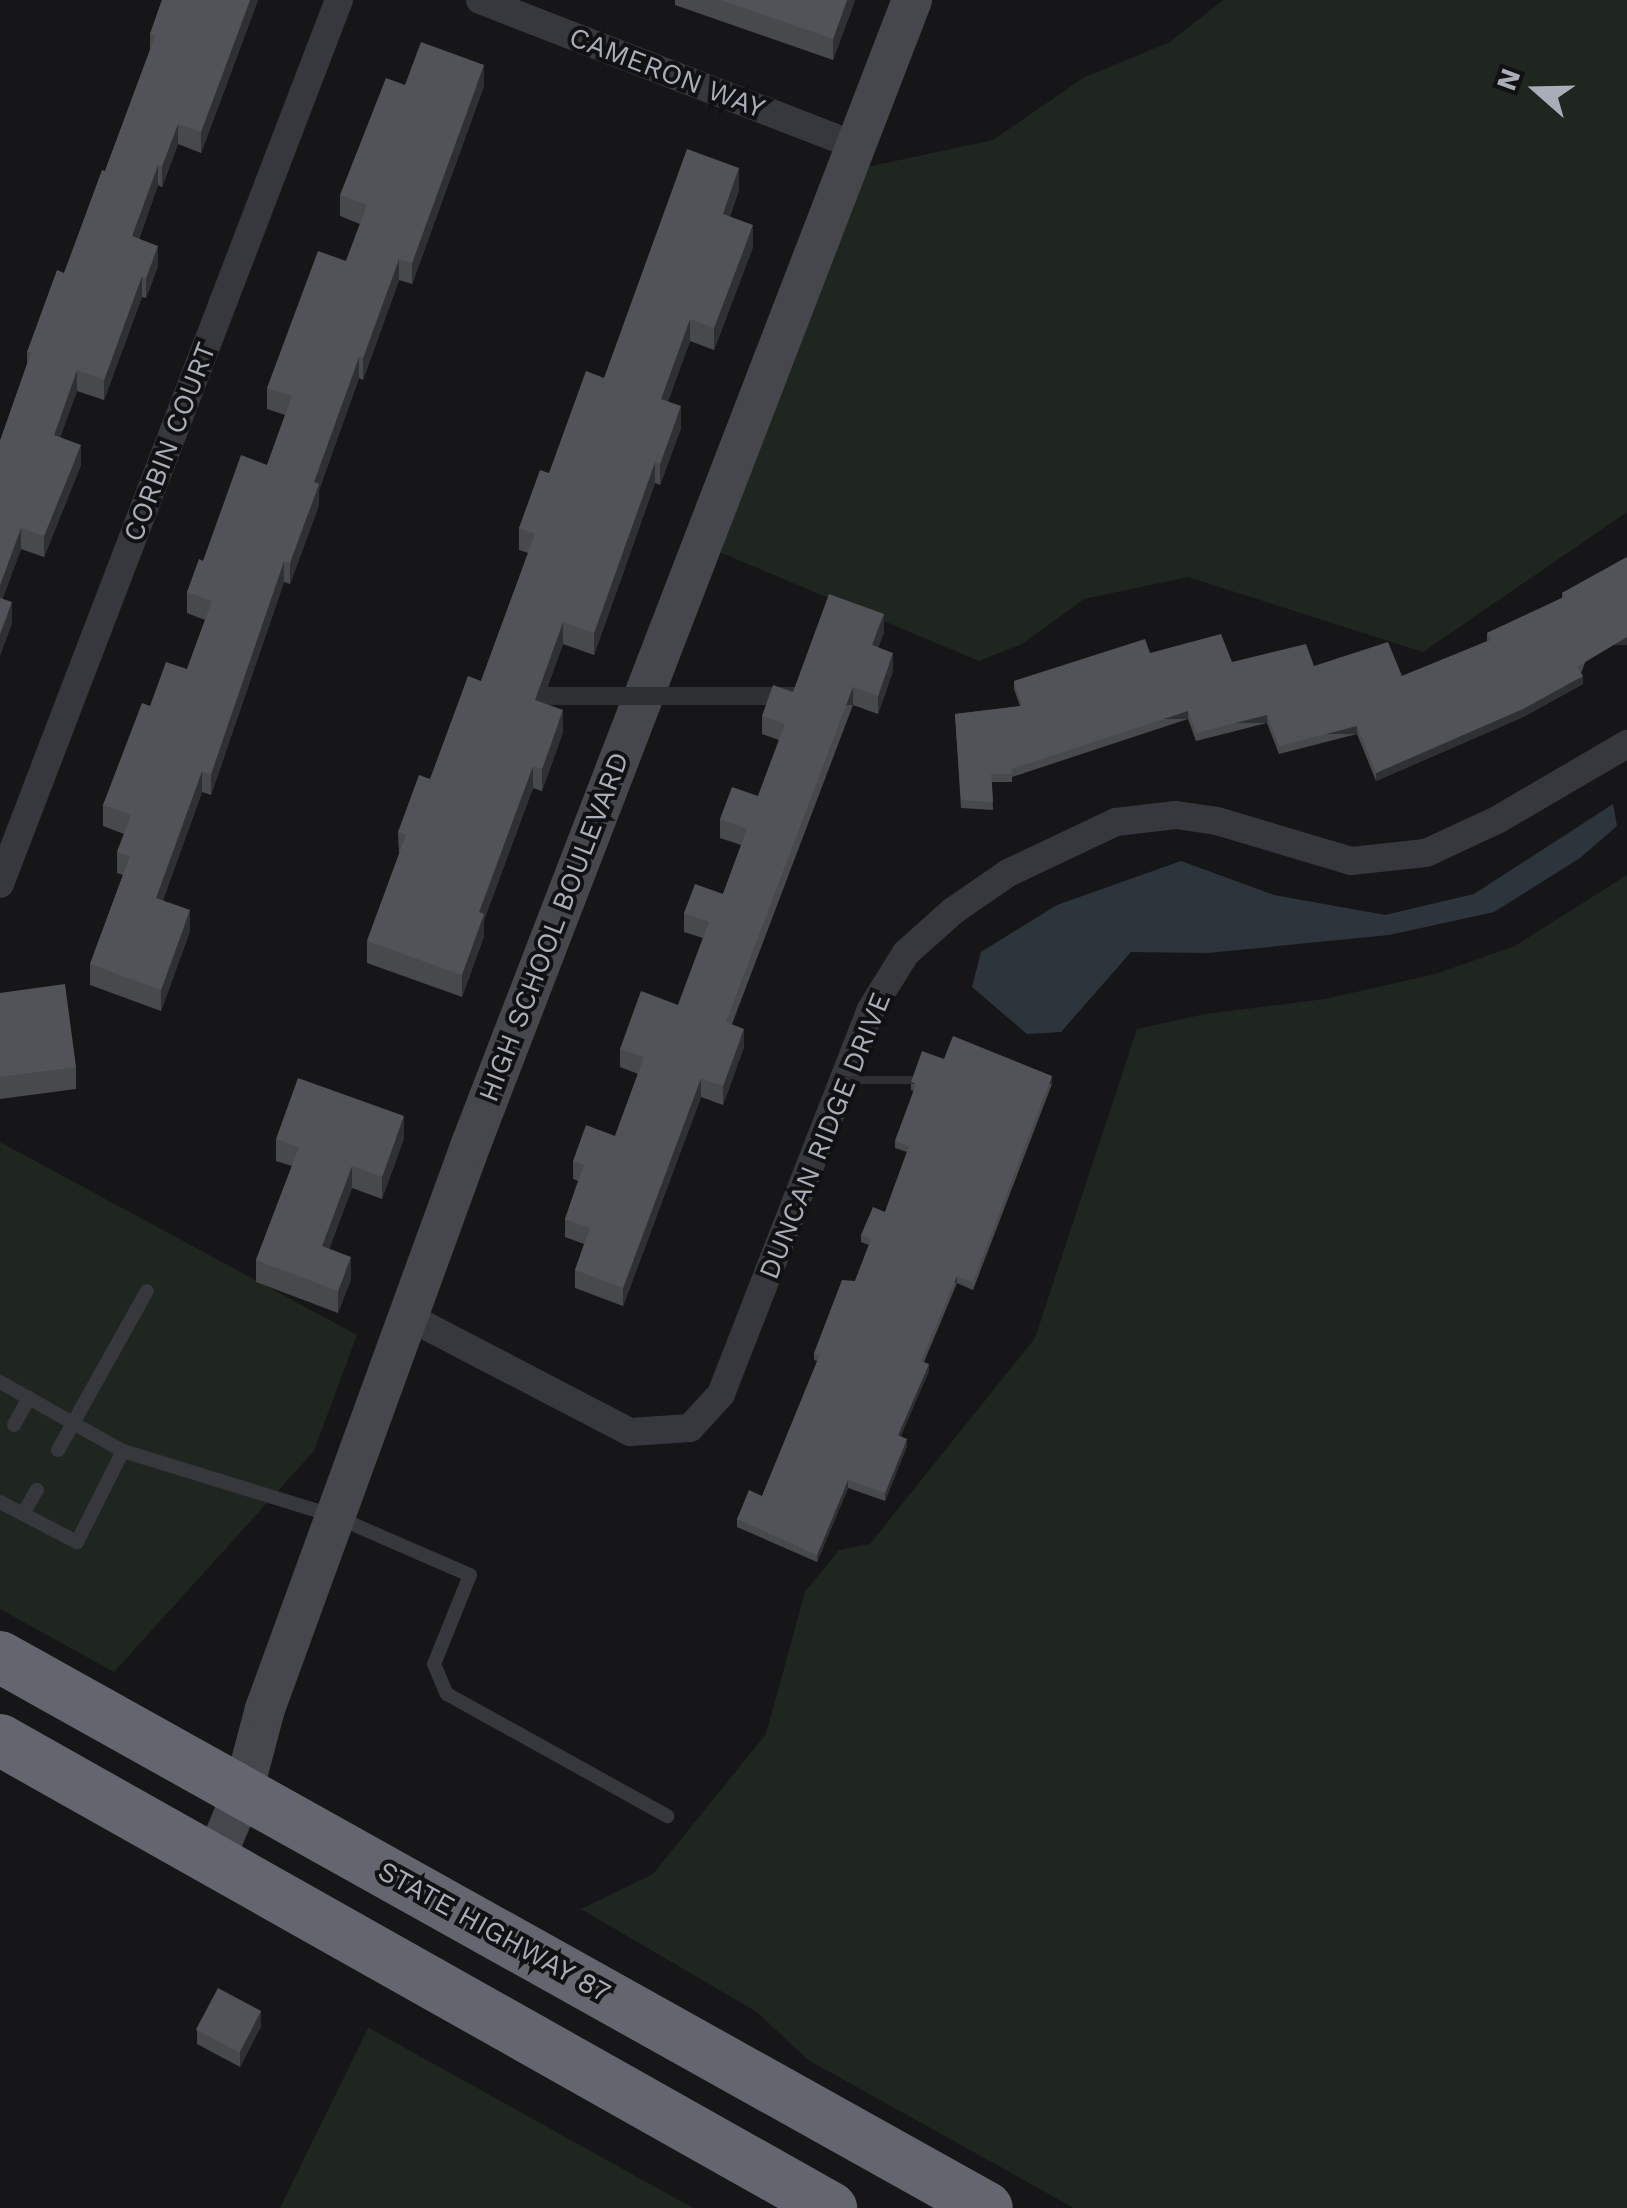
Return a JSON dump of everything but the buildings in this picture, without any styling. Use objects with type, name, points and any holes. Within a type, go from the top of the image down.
[{"type":"highway","name":"STATE HIGHWAY 87","points":[[0,1657],[987,2208]]},
{"type":"highway","points":[[0,1740],[831,2208]]},
{"type":"street","name":"CORBIN COURT","points":[[0,884],[339,0]]},
{"type":"street","name":"CAMERON WAY","points":[[480,0],[854,145]]},
{"type":"street","name":"HIGH SCHOOL BOULEVARD","points":[[214,1860],[244,1792],[265,1709],[407,1316],[912,0]]},
{"type":"street","name":"DUNCAN RIDGE DRIVE","points":[[407,1316],[630,1432],[690,1428],[722,1394],[870,1012],[906,954],[953,911],[1008,873],[1116,822],[1131,820],[1176,815],[1217,822],[1351,861],[1426,853],[1496,820],[1627,744]]},
{"type":"lane","points":[[58,1450],[148,1291]]},
{"type":"lane","points":[[0,1382],[124,1451],[334,1516],[470,1575],[434,1664],[447,1694],[667,1816]]},
{"type":"lane","points":[[14,1425],[29,1398]]},
{"type":"lane","points":[[0,1502],[77,1542],[124,1451]]},
{"type":"lane","points":[[23,1514],[36,1490]]},
{"type":"shaded area","points":[[1223,0],[1627,0],[1627,512],[1423,652],[1188,577],[1084,599],[1022,644],[979,661],[719,552],[867,167],[993,140],[1083,78],[1170,42]]},
{"type":"shaded area","points":[[1613,804],[1617,826],[1580,858],[1494,912],[1389,935],[1208,953],[1131,952],[1061,1032],[1027,1034],[972,987],[981,952],[1057,905],[1181,861],[1274,895],[1385,915],[1474,894]]},
{"type":"shaded area","points":[[1627,875],[1627,2208],[1074,2208],[808,2060],[757,2012],[581,1909],[653,1874],[766,1734],[805,1592],[839,1550],[870,1544],[1035,1338],[1137,1029],[1205,1014],[1325,999],[1435,974],[1515,946]]},
{"type":"shaded area","points":[[0,1142],[357,1335],[314,1451],[114,1672],[0,1609]]},
{"type":"shaded area","points":[[369,2028],[693,2208],[280,2208]]}]
